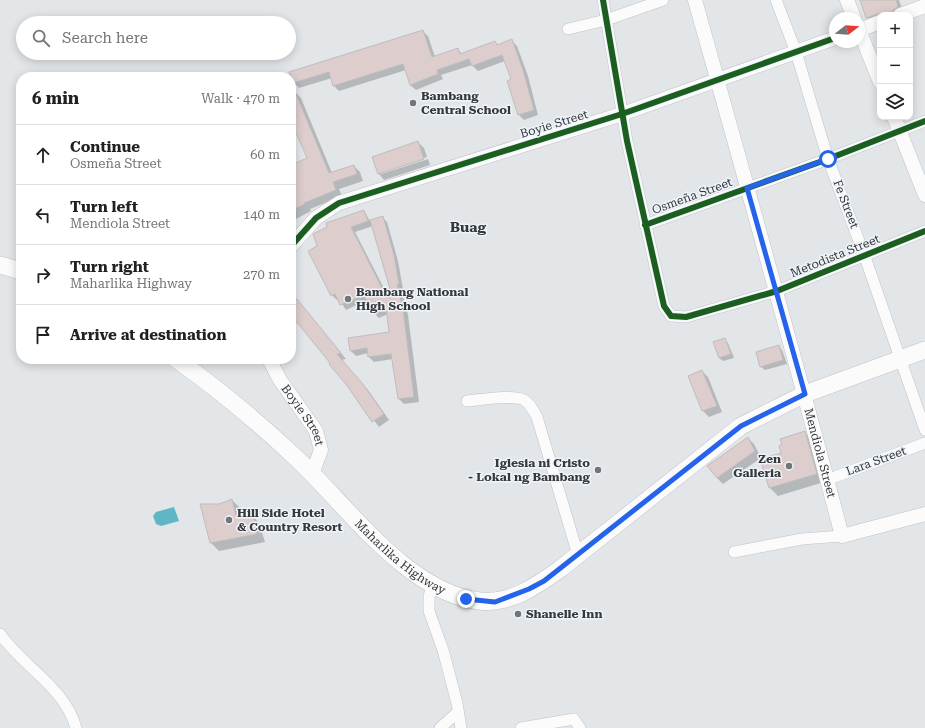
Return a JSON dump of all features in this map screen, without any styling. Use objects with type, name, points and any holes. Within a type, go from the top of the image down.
[{"type":"main road","points":[[0,265],[16,270]]},
{"type":"main road","name":"Maharlika Highway","points":[[182,364],[234,405],[312,474],[391,554],[419,577],[442,591],[466,599],[495,602],[529,589],[560,569],[741,426],[805,394],[925,350]]},
{"type":"street","name":"Metodista Street","points":[[603,0],[622,114],[645,225],[664,306],[671,316],[686,317],[777,291],[865,257],[925,231]]},
{"type":"street","points":[[568,29],[606,20],[662,0]]},
{"type":"street","name":"Mendiola Street","points":[[695,0],[777,291],[842,536]]},
{"type":"street","name":"Fe Street","points":[[776,0],[796,52],[828,159],[865,257],[925,430]]},
{"type":"street","points":[[847,0],[852,12]]},
{"type":"street","points":[[908,12],[925,6]]},
{"type":"street","points":[[865,28],[877,23]]},
{"type":"street","name":"Boyie Street","points":[[296,240],[316,218],[339,203],[622,114],[829,40]]},
{"type":"street","points":[[865,45],[877,75]]},
{"type":"street","points":[[895,120],[925,195]]},
{"type":"street","name":"Osmeña Street","points":[[645,225],[828,159],[925,121]]},
{"type":"street","name":"Boyie Street","points":[[272,364],[280,380],[316,430],[321,450],[312,474]]},
{"type":"street","points":[[467,401],[513,397],[523,400],[531,407],[537,417],[578,555]]},
{"type":"street","name":"Lara Street","points":[[827,480],[925,443]]},
{"type":"street","points":[[734,552],[802,539],[842,536],[925,514]]},
{"type":"street","points":[[432,584],[429,596],[429,611],[443,650],[461,728]]},
{"type":"street","points":[[0,634],[68,707],[76,728]]},
{"type":"street","points":[[440,728],[458,712]]},
{"type":"street","points":[[521,728],[574,719],[580,728]]},
{"type":"water","points":[[174,507],[179,521],[161,526],[156,524],[153,516],[156,512]]},
{"type":"building","points":[[860,0],[896,0],[898,7],[893,12],[877,12],[877,14],[866,18]]},
{"type":"building","points":[[423,30],[432,57],[458,48],[460,54],[495,41],[497,45],[512,39],[523,70],[534,110],[518,115],[507,81],[511,79],[502,55],[472,66],[469,59],[437,70],[438,74],[410,85],[403,64],[333,86],[329,72],[296,82],[296,72],[289,72]]},
{"type":"building","points":[[296,94],[329,173],[354,165],[357,174],[333,182],[336,190],[304,203],[305,204],[296,208],[296,163],[307,158],[296,133]]},
{"type":"building","points":[[418,141],[424,159],[378,174],[372,157]]},
{"type":"building","points":[[364,210],[368,221],[351,227],[387,298],[392,296],[370,220],[383,216],[394,255],[399,284],[397,284],[403,309],[414,397],[398,399],[391,354],[368,357],[367,348],[350,351],[348,338],[389,332],[386,308],[373,314],[364,295],[340,305],[335,294],[331,296],[308,251],[317,246],[313,234],[327,227],[326,223]]},
{"type":"building","points":[[296,300],[341,353],[337,354],[362,383],[384,414],[372,422],[348,387],[329,364],[330,363],[296,321]]},
{"type":"building","points":[[725,338],[731,354],[719,358],[713,342]]},
{"type":"building","points":[[779,345],[783,360],[760,367],[756,352]]},
{"type":"building","points":[[702,370],[717,406],[702,411],[688,376]]},
{"type":"building","name":"Zen Galleria","points":[[805,431],[817,474],[769,488],[760,459],[781,453],[779,446],[782,444],[780,439]]},
{"type":"building","points":[[748,437],[755,451],[717,478],[707,466]]},
{"type":"building","name":"Hill Side Hotel & Country Resort","points":[[232,499],[236,516],[251,513],[256,524],[257,534],[210,543],[200,504],[219,504]]},
{"type":"cycle path","points":[[603,0],[627,141],[664,306],[671,316],[686,317],[777,291],[925,231]]},
{"type":"cycle path","points":[[296,240],[316,218],[339,203],[622,114],[829,40]]},
{"type":"cycle path","points":[[645,225],[828,159],[925,121]]},
{"type":"place","name":"Bambang Central School","points":[[413,103]]},
{"type":"place","name":"Bambang National High School","points":[[348,299]]},
{"type":"place","name":"Zen Galleria","points":[[789,466]]},
{"type":"place","name":"Iglesia ni Cristo - Lokal ng Bambang","points":[[598,470]]},
{"type":"place","name":"Hill Side Hotel & Country Resort","points":[[229,520]]},
{"type":"place","name":"Shanelle Inn","points":[[518,614]]},
{"type":"district","name":"Buag","points":[[468,227]]},
{"type":"route","points":[[466,599],[495,602],[529,589],[544,581],[741,426],[780,405],[805,394],[747,188],[828,159]]}]
